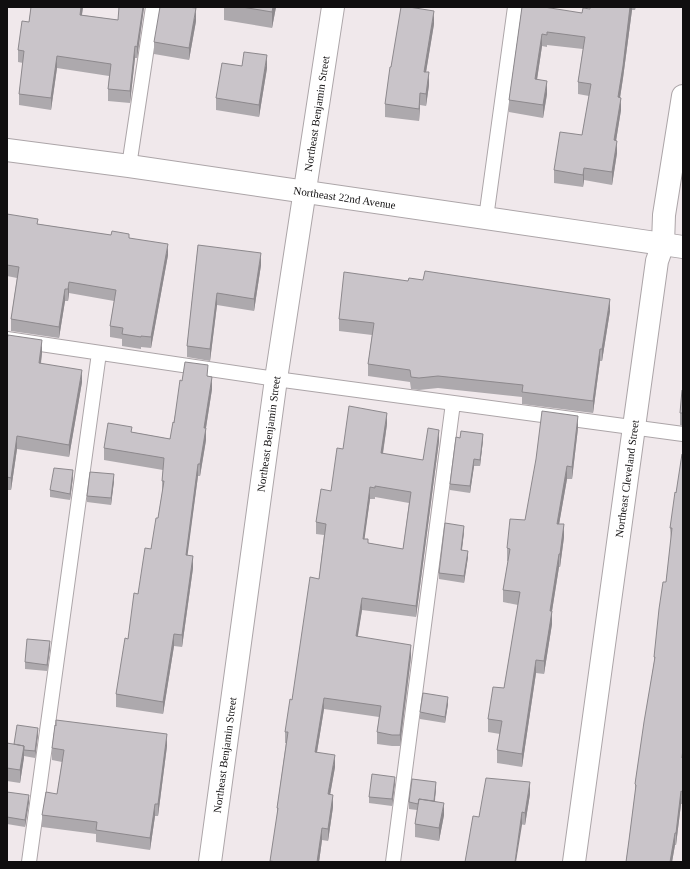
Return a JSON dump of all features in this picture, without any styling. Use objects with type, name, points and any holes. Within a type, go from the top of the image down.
[{"type":"street","name":"Northeast Benjamin Street","points":[[210,862],[276,379],[333,7]]},
{"type":"street","name":"Northeast Cleveland Street","points":[[574,862],[657,261],[673,246],[664,215],[683,96]]},
{"type":"street","name":"Northeast 22nd Avenue","points":[[7,150],[305,191],[673,246]]},
{"type":"lane","points":[[130,166],[153,7]]},
{"type":"lane","points":[[486,218],[515,7]]},
{"type":"lane","points":[[7,339],[276,379],[683,434]]},
{"type":"lane","points":[[29,862],[99,353]]},
{"type":"lane","points":[[393,862],[453,403]]},
{"type":"building","points":[[31,7],[81,7],[80,15],[118,20],[119,7],[143,7],[137,47],[135,46],[130,91],[108,89],[111,64],[57,56],[51,98],[19,94],[24,51],[18,50],[22,21],[29,22]]},
{"type":"building","points":[[160,7],[196,8],[189,48],[154,42]]},
{"type":"building","points":[[242,7],[273,7],[272,12]]},
{"type":"building","points":[[401,7],[434,11],[424,72],[429,72],[426,94],[420,93],[419,109],[385,104]]},
{"type":"building","points":[[522,7],[544,7],[582,13],[583,8],[590,9],[590,7],[630,7],[618,97],[621,98],[614,140],[617,141],[612,172],[584,168],[583,175],[554,170],[560,132],[582,135],[591,84],[578,82],[585,37],[547,32],[547,35],[542,34],[535,79],[547,81],[543,105],[509,100]]},
{"type":"building","points":[[244,52],[267,55],[259,105],[216,98],[222,63],[242,66]]},
{"type":"building","points":[[7,214],[38,219],[37,224],[111,235],[112,231],[129,234],[129,238],[168,244],[151,337],[122,334],[123,328],[110,326],[116,290],[69,282],[68,289],[65,289],[59,327],[11,319],[19,267],[7,265]]},
{"type":"building","points":[[198,245],[261,253],[254,299],[217,293],[210,349],[187,346]]},
{"type":"building","points":[[425,271],[610,299],[602,349],[600,349],[593,401],[522,392],[523,385],[438,376],[419,378],[411,377],[410,370],[368,364],[374,323],[339,319],[344,272],[408,281],[409,278],[423,280]]},
{"type":"building","points":[[8,335],[42,340],[39,363],[82,370],[69,445],[17,436],[11,478],[7,477]]},
{"type":"building","points":[[185,362],[208,365],[207,376],[212,377],[204,428],[206,428],[200,464],[198,464],[186,555],[193,556],[182,635],[174,634],[163,702],[116,694],[125,638],[128,639],[134,593],[138,594],[145,548],[151,549],[156,518],[158,518],[164,481],[162,481],[164,458],[104,448],[108,423],[132,427],[131,432],[170,439],[173,422],[174,423],[180,380],[182,381]]},
{"type":"building","points":[[682,390],[683,413],[680,413]]},
{"type":"building","points":[[349,406],[387,413],[381,453],[423,460],[428,428],[439,430],[416,606],[362,598],[356,636],[411,645],[400,735],[377,732],[381,706],[324,698],[315,752],[335,755],[328,794],[333,795],[328,829],[322,828],[317,862],[270,861],[288,732],[285,732],[290,699],[292,700],[310,577],[319,579],[326,524],[316,522],[321,489],[331,491],[337,448],[343,449]],"holes":[[[375,486],[411,492],[403,549],[368,543],[368,539],[363,539],[370,487],[375,488]]]},
{"type":"building","points":[[542,411],[578,416],[572,467],[567,466],[557,524],[564,524],[550,611],[552,611],[544,661],[536,660],[522,754],[497,750],[502,721],[488,719],[493,687],[504,688],[520,592],[503,590],[510,549],[507,548],[510,519],[525,520],[536,459]]},
{"type":"building","points":[[461,431],[483,434],[480,460],[474,459],[470,486],[450,484],[456,437],[460,438]]},
{"type":"building","points":[[682,454],[683,792],[681,791],[676,833],[670,862],[626,862],[635,784],[655,657],[659,609],[663,582],[666,582],[672,528],[670,528]]},
{"type":"building","points":[[54,468],[73,470],[70,494],[50,490]]},
{"type":"building","points":[[90,472],[114,474],[111,498],[87,496]]},
{"type":"building","points":[[445,523],[464,526],[461,550],[468,551],[464,576],[439,573]]},
{"type":"building","points":[[27,639],[50,641],[47,665],[25,662]]},
{"type":"building","points":[[423,693],[448,697],[445,717],[420,712]]},
{"type":"building","points":[[56,720],[167,734],[158,804],[155,804],[150,838],[96,830],[97,822],[42,815],[46,792],[57,794],[64,750],[52,748]]},
{"type":"building","points":[[17,725],[38,728],[35,751],[24,750],[24,746],[14,744]]},
{"type":"building","points":[[7,743],[24,746],[20,770],[7,768]]},
{"type":"building","points":[[372,774],[395,777],[392,799],[369,797]]},
{"type":"building","points":[[486,778],[530,782],[525,813],[522,812],[515,862],[465,862],[473,816],[479,817]]},
{"type":"building","points":[[412,779],[436,782],[434,801],[419,799],[418,804],[409,802]]},
{"type":"building","points":[[7,792],[29,795],[25,820],[7,817]]},
{"type":"building","points":[[419,799],[444,803],[439,828],[415,824]]}]
